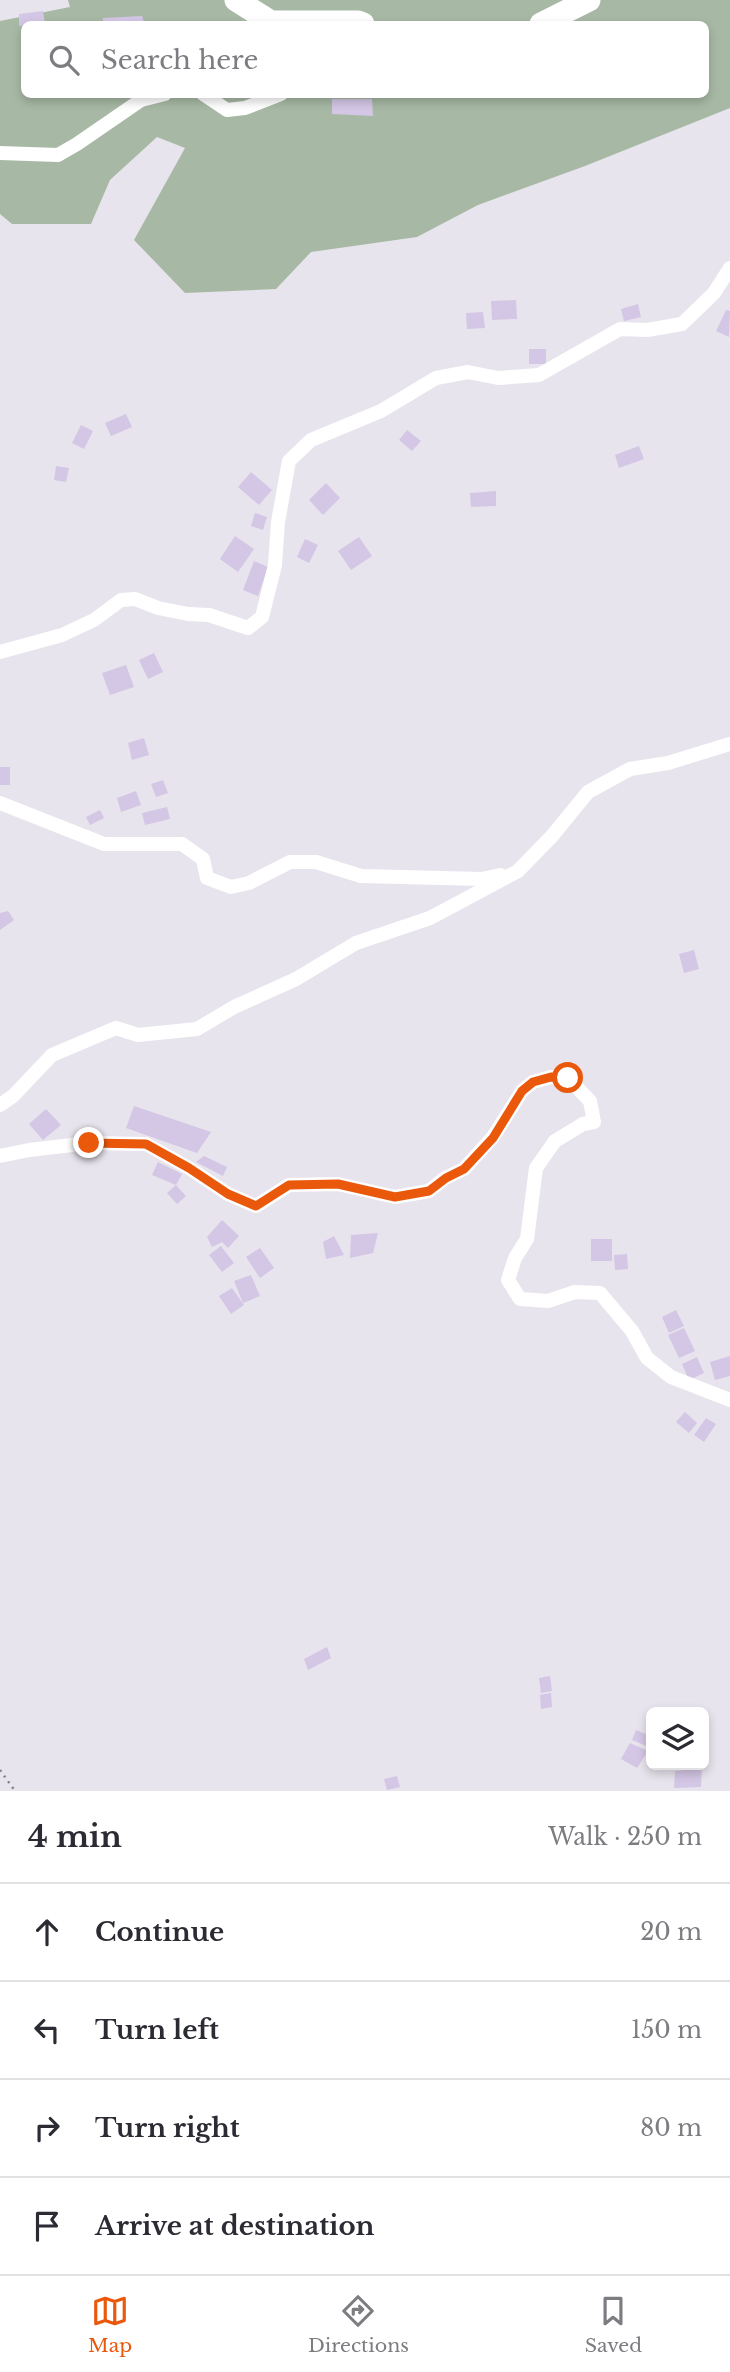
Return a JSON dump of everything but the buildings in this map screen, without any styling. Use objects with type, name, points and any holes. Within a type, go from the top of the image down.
[{"type":"main road","points":[[236,0],[269,21]]},
{"type":"main road","points":[[547,21],[589,0]]},
{"type":"street","points":[[0,153],[58,155],[141,100],[149,98]]},
{"type":"street","points":[[210,98],[227,110],[245,108],[271,98]]},
{"type":"street","points":[[0,652],[62,635],[94,620],[121,600],[135,599],[158,608],[208,615],[248,628],[262,617],[275,565],[278,522],[289,461],[311,440],[381,411],[436,378],[468,372],[498,378],[539,375],[620,330],[647,330],[682,324],[714,293],[730,268]]},
{"type":"street","points":[[0,1105],[13,1096],[52,1055],[116,1028],[138,1035],[197,1029],[234,1007],[296,979],[356,943],[430,918],[518,871],[589,792],[630,769],[668,763],[730,744]]},
{"type":"street","points":[[0,803],[104,844],[182,844],[203,859],[207,878],[231,887],[249,883],[290,862],[316,862],[361,876],[482,879],[518,871]]},
{"type":"street","points":[[0,1156],[89,1143],[146,1144],[228,1194],[256,1206],[289,1185],[338,1184],[395,1197],[429,1191],[464,1169],[493,1138],[522,1091],[533,1082],[551,1077],[568,1078],[590,1101],[594,1122],[583,1124],[555,1141],[536,1168],[527,1239],[515,1258],[508,1280],[520,1299],[548,1301],[575,1292],[600,1293],[632,1331],[647,1358],[671,1377],[730,1400]]},
{"type":"path","points":[[0,1770],[15,1791]]},
{"type":"green space","points":[[68,0],[730,0],[730,108],[478,205],[417,237],[311,252],[276,289],[185,293],[134,240],[185,148],[157,137],[110,180],[91,224],[12,224],[0,214],[0,21],[70,7]]},
{"type":"route","points":[[89,1143],[146,1144],[228,1194],[256,1206],[289,1185],[338,1184],[395,1197],[429,1191],[464,1169],[493,1138],[522,1091],[533,1082],[551,1077],[568,1078]]}]
